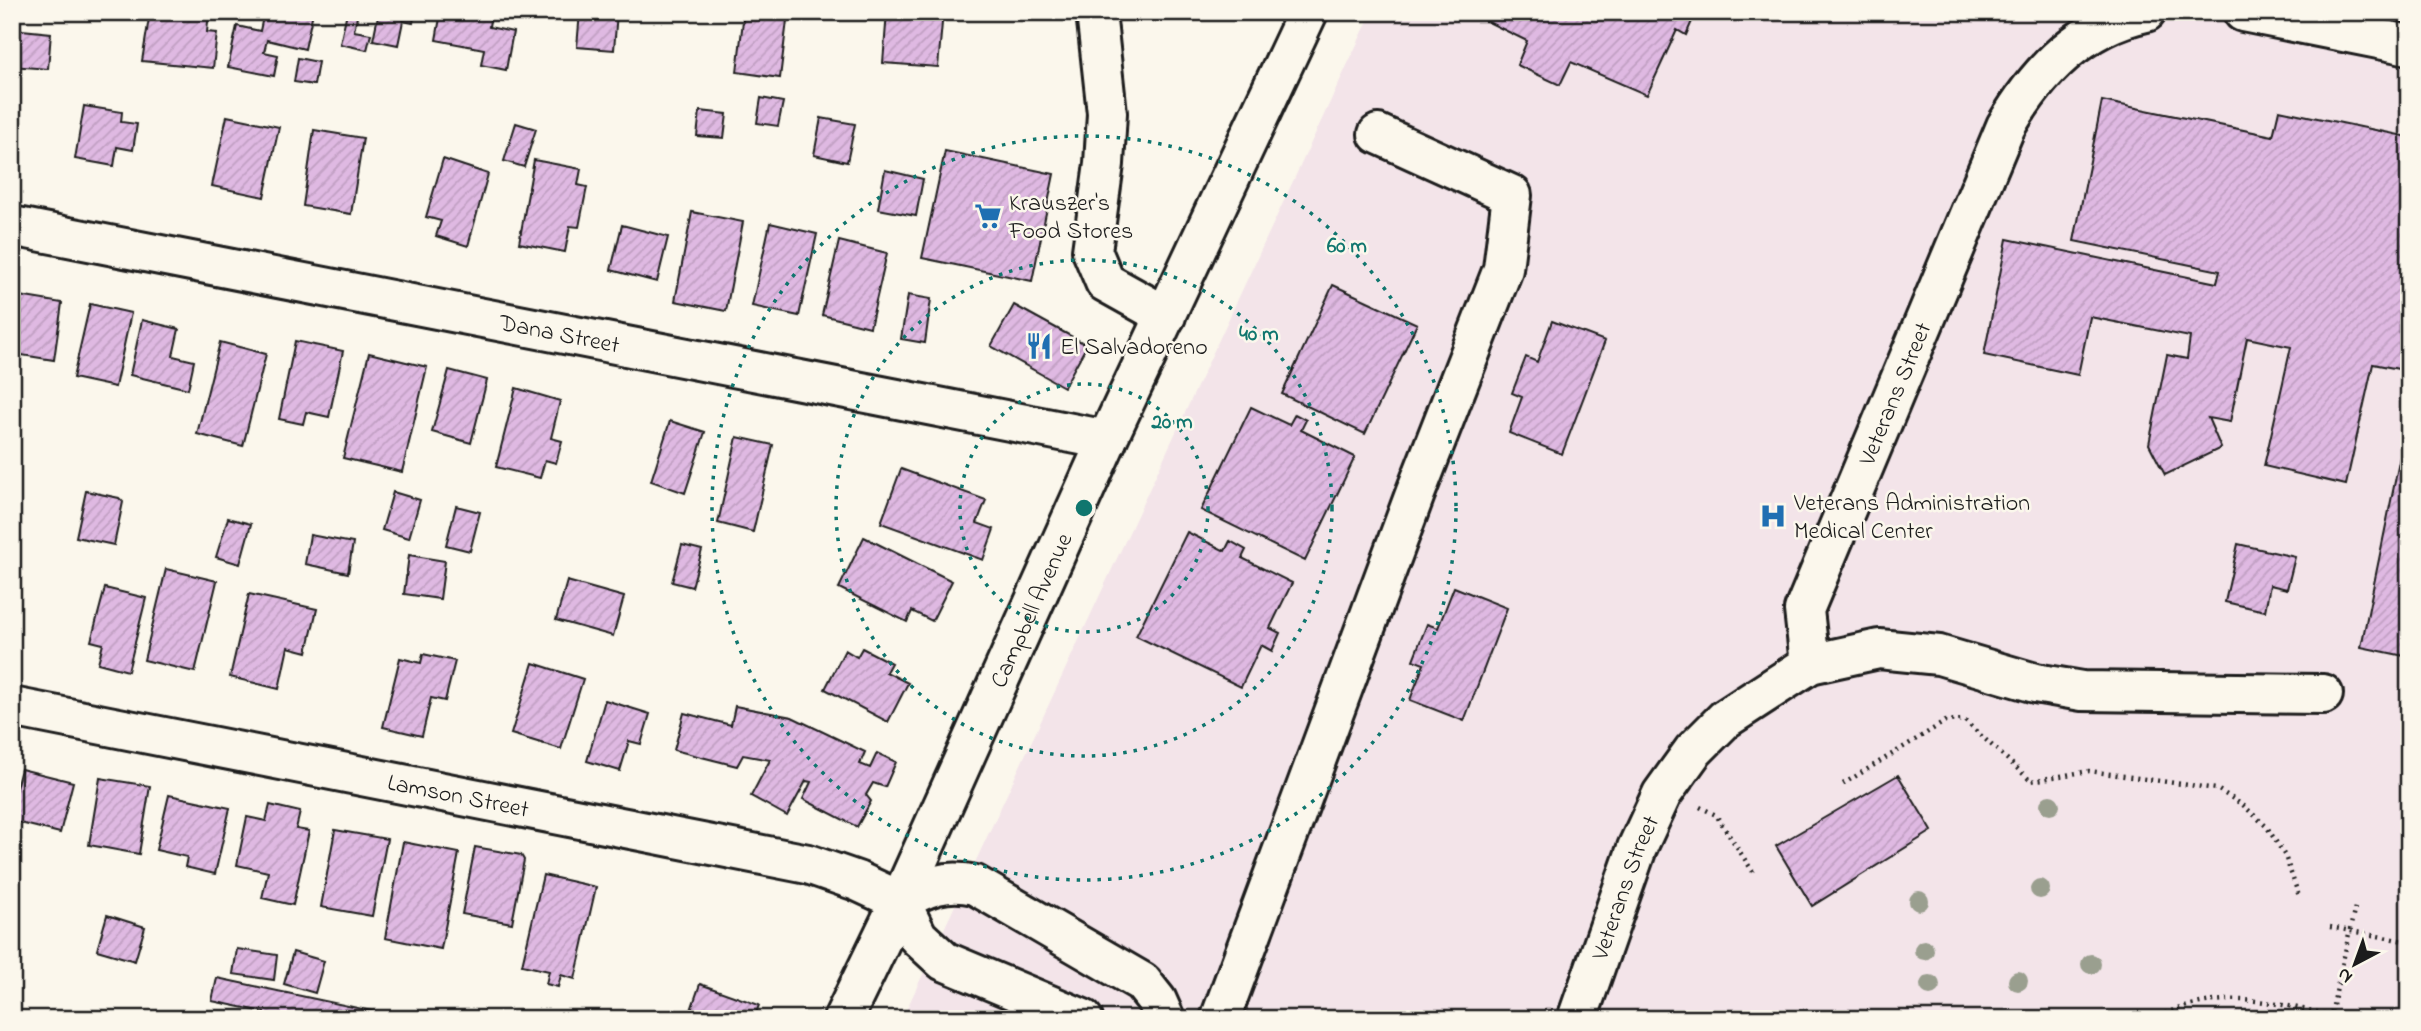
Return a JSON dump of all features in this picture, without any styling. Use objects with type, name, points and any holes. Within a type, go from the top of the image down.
[{"type":"street","points":[[1096,12],[1107,113],[1104,164],[1092,251],[1105,282],[1166,316]]},
{"type":"street","name":"Campbell Avenue","points":[[843,1019],[900,901],[1107,440],[1308,12]]},
{"type":"street","name":"Veterans Street","points":[[1577,1019],[1637,848],[1662,794],[1693,751],[1725,719],[1810,664],[1804,610],[2007,126],[2035,82],[2065,51],[2106,25],[2146,12]]},
{"type":"street","points":[[2243,12],[2409,46]]},
{"type":"street","points":[[1220,1019],[1415,494],[1503,269],[1512,195],[1378,134]]},
{"type":"street","name":"Dana Street","points":[[12,226],[1107,440]]},
{"type":"street","points":[[1810,664],[1828,658],[1890,649],[1940,655],[2035,683],[2082,691],[2323,694]]},
{"type":"street","name":"Lamson Street","points":[[12,706],[808,864],[857,881],[900,901]]},
{"type":"street","points":[[1083,1019],[1045,1010],[939,958],[918,937],[900,901],[926,887],[954,880],[979,887],[1142,982],[1157,1001],[1165,1019]]},
{"type":"path","points":[[1843,784],[1946,721],[1964,720],[2031,781],[2088,771],[2205,785],[2229,795],[2255,815],[2277,842],[2299,896]]},
{"type":"path","points":[[1692,807],[1712,810],[1755,875]]},
{"type":"path","points":[[2330,1017],[2355,907]]},
{"type":"path","points":[[2330,927],[2409,942]]},
{"type":"path","points":[[2152,1019],[2199,1001],[2219,998],[2252,1000],[2330,1017],[2352,1019]]},
{"type":"shaded area","name":"Veterans Administration Medical Center","points":[[1372,12],[2409,12],[2409,1019],[902,1019]]},
{"type":"building","points":[[150,12],[209,12],[207,32],[217,33],[213,68],[142,61]]},
{"type":"building","points":[[264,12],[313,12],[305,49],[267,40],[264,52],[278,55],[274,76],[228,67],[237,26],[260,31]]},
{"type":"building","points":[[347,12],[358,12],[354,31],[371,34],[367,50],[340,44]]},
{"type":"building","points":[[369,12],[415,12],[413,23],[403,21],[398,45],[373,40],[378,16]]},
{"type":"building","points":[[441,12],[491,12],[489,27],[513,32],[506,70],[481,65],[484,49],[436,40]]},
{"type":"building","points":[[580,12],[617,12],[614,50],[577,47]]},
{"type":"building","points":[[744,12],[788,12],[780,78],[737,72]]},
{"type":"building","points":[[887,12],[943,12],[938,67],[883,63]]},
{"type":"building","points":[[1468,12],[1696,12],[1686,35],[1677,30],[1647,95],[1571,62],[1560,85],[1517,65],[1527,41]]},
{"type":"building","points":[[12,29],[51,33],[48,69],[12,66]]},
{"type":"building","points":[[298,58],[318,62],[314,85],[294,82]]},
{"type":"building","points":[[761,98],[783,102],[778,126],[757,123]]},
{"type":"building","points":[[2102,101],[2273,136],[2279,110],[2409,137],[2409,371],[2373,364],[2346,485],[2264,466],[2291,347],[2247,338],[2230,422],[2208,418],[2221,448],[2165,475],[2149,444],[2167,355],[2187,359],[2190,337],[2090,317],[2078,375],[1984,355],[2007,239],[2217,283],[2220,271],[2074,241]]},
{"type":"building","points":[[84,106],[122,112],[121,122],[137,124],[133,150],[117,147],[114,166],[75,159]]},
{"type":"building","points":[[700,111],[727,114],[724,138],[697,136]]},
{"type":"building","points":[[227,116],[279,127],[264,197],[212,186]]},
{"type":"building","points":[[821,118],[855,124],[847,162],[814,155]]},
{"type":"building","points":[[516,123],[536,129],[524,167],[504,161]]},
{"type":"building","points":[[314,130],[363,138],[351,214],[303,206]]},
{"type":"building","points":[[945,151],[1054,174],[1032,281],[922,258]]},
{"type":"building","points":[[443,159],[488,174],[468,246],[436,236],[441,221],[426,217]]},
{"type":"building","points":[[534,160],[581,169],[578,185],[587,187],[579,227],[570,226],[565,252],[519,243]]},
{"type":"building","points":[[885,170],[923,179],[916,216],[878,209]]},
{"type":"building","points":[[692,212],[743,222],[726,311],[675,301]]},
{"type":"building","points":[[770,223],[817,234],[799,316],[752,306]]},
{"type":"building","points":[[622,225],[668,237],[657,282],[611,270]]},
{"type":"building","points":[[839,241],[887,253],[870,327],[822,315]]},
{"type":"building","points":[[1333,285],[1417,324],[1365,434],[1282,394]]},
{"type":"building","points":[[13,295],[62,303],[54,360],[15,354],[18,340],[12,338]]},
{"type":"building","points":[[908,295],[931,299],[925,343],[901,339]]},
{"type":"building","points":[[90,304],[131,313],[115,387],[73,378]]},
{"type":"building","points":[[1014,305],[1087,345],[1064,387],[991,346]]},
{"type":"building","points":[[142,320],[179,329],[173,356],[194,361],[188,389],[130,375]]},
{"type":"building","points":[[1552,321],[1605,341],[1562,454],[1509,433],[1522,397],[1512,393],[1526,357],[1537,362]]},
{"type":"building","points":[[295,341],[343,351],[329,417],[306,412],[303,424],[279,419]]},
{"type":"building","points":[[220,342],[266,354],[243,446],[197,434]]},
{"type":"building","points":[[369,353],[427,367],[402,472],[343,458]]},
{"type":"building","points":[[449,370],[487,380],[471,443],[432,432]]},
{"type":"building","points":[[516,388],[560,401],[551,438],[562,441],[556,463],[545,460],[540,478],[496,467]]},
{"type":"building","points":[[1251,407],[1289,425],[1295,414],[1306,420],[1301,430],[1355,457],[1305,561],[1201,510]]},
{"type":"building","points":[[2409,413],[2409,657],[2361,647]]},
{"type":"building","points":[[670,421],[705,432],[685,493],[651,481]]},
{"type":"building","points":[[737,437],[773,445],[753,532],[718,523]]},
{"type":"building","points":[[901,469],[986,500],[977,523],[994,529],[983,560],[881,523]]},
{"type":"building","points":[[86,491],[119,498],[123,502],[114,545],[76,537]]},
{"type":"building","points":[[393,492],[420,500],[409,538],[382,530]]},
{"type":"building","points":[[456,506],[480,512],[470,551],[446,545]]},
{"type":"building","points":[[228,518],[251,524],[240,564],[216,557]]},
{"type":"building","points":[[1187,532],[1225,551],[1230,541],[1246,550],[1242,558],[1292,583],[1270,628],[1280,633],[1272,651],[1261,645],[1241,687],[1136,636]]},
{"type":"building","points":[[310,535],[353,543],[348,573],[305,564]]},
{"type":"building","points":[[864,537],[952,581],[932,621],[912,611],[907,622],[839,588]]},
{"type":"building","points":[[2238,544],[2295,557],[2287,589],[2270,585],[2265,611],[2225,602]]},
{"type":"building","points":[[682,545],[702,550],[692,587],[672,582]]},
{"type":"building","points":[[409,555],[445,561],[440,599],[404,594]]},
{"type":"building","points":[[166,569],[217,581],[195,672],[144,660]]},
{"type":"building","points":[[567,581],[624,597],[613,636],[556,620]]},
{"type":"building","points":[[1454,587],[1507,608],[1464,721],[1410,700],[1424,664],[1413,660],[1427,624],[1438,628]]},
{"type":"building","points":[[105,588],[146,598],[128,671],[98,663],[103,644],[91,641]]},
{"type":"building","points":[[249,594],[317,609],[307,652],[288,647],[279,689],[230,677]]},
{"type":"building","points":[[862,648],[891,663],[886,672],[908,683],[888,722],[825,689],[845,650],[857,657]]},
{"type":"building","points":[[423,654],[455,661],[445,701],[431,698],[422,736],[383,727],[400,658],[421,663]]},
{"type":"building","points":[[533,663],[583,679],[561,749],[511,734]]},
{"type":"building","points":[[605,700],[650,714],[641,744],[629,741],[620,771],[587,761]]},
{"type":"building","points":[[735,706],[792,717],[865,752],[860,764],[870,768],[877,753],[896,762],[885,787],[873,783],[866,795],[871,801],[857,827],[803,799],[811,782],[806,781],[787,816],[751,796],[770,760],[743,755],[737,766],[674,750],[684,713],[731,725]]},
{"type":"building","points":[[21,769],[73,782],[60,833],[12,821],[12,804]]},
{"type":"building","points":[[1898,775],[1932,831],[1812,906],[1776,846]]},
{"type":"building","points":[[100,778],[150,786],[139,854],[89,845]]},
{"type":"building","points":[[169,795],[230,808],[215,874],[185,867],[187,857],[156,850]]},
{"type":"building","points":[[270,805],[300,812],[296,829],[309,831],[293,905],[262,898],[268,872],[237,865],[247,817],[266,821]]},
{"type":"building","points":[[335,830],[387,839],[372,916],[321,907]]},
{"type":"building","points":[[403,842],[459,853],[441,949],[385,938]]},
{"type":"building","points":[[475,847],[521,855],[524,860],[512,923],[462,914]]},
{"type":"building","points":[[543,875],[596,887],[575,979],[561,975],[558,987],[546,984],[549,971],[522,965]]},
{"type":"building","points":[[107,915],[145,927],[135,961],[97,950]]},
{"type":"building","points":[[237,949],[277,955],[274,980],[233,974]]},
{"type":"building","points":[[293,952],[324,961],[315,993],[284,984]]},
{"type":"building","points":[[217,978],[409,1019],[262,1019],[264,1012],[212,1001]]},
{"type":"building","points":[[700,984],[759,1005],[754,1019],[688,1019]]},
{"type":"place","name":"Krauszer's Food Stores","points":[[988,216]]},
{"type":"place","name":"El Salvadoreno","points":[[1039,346]]},
{"type":"place","name":"Veterans Administration Medical Center","points":[[1773,516]]}]
